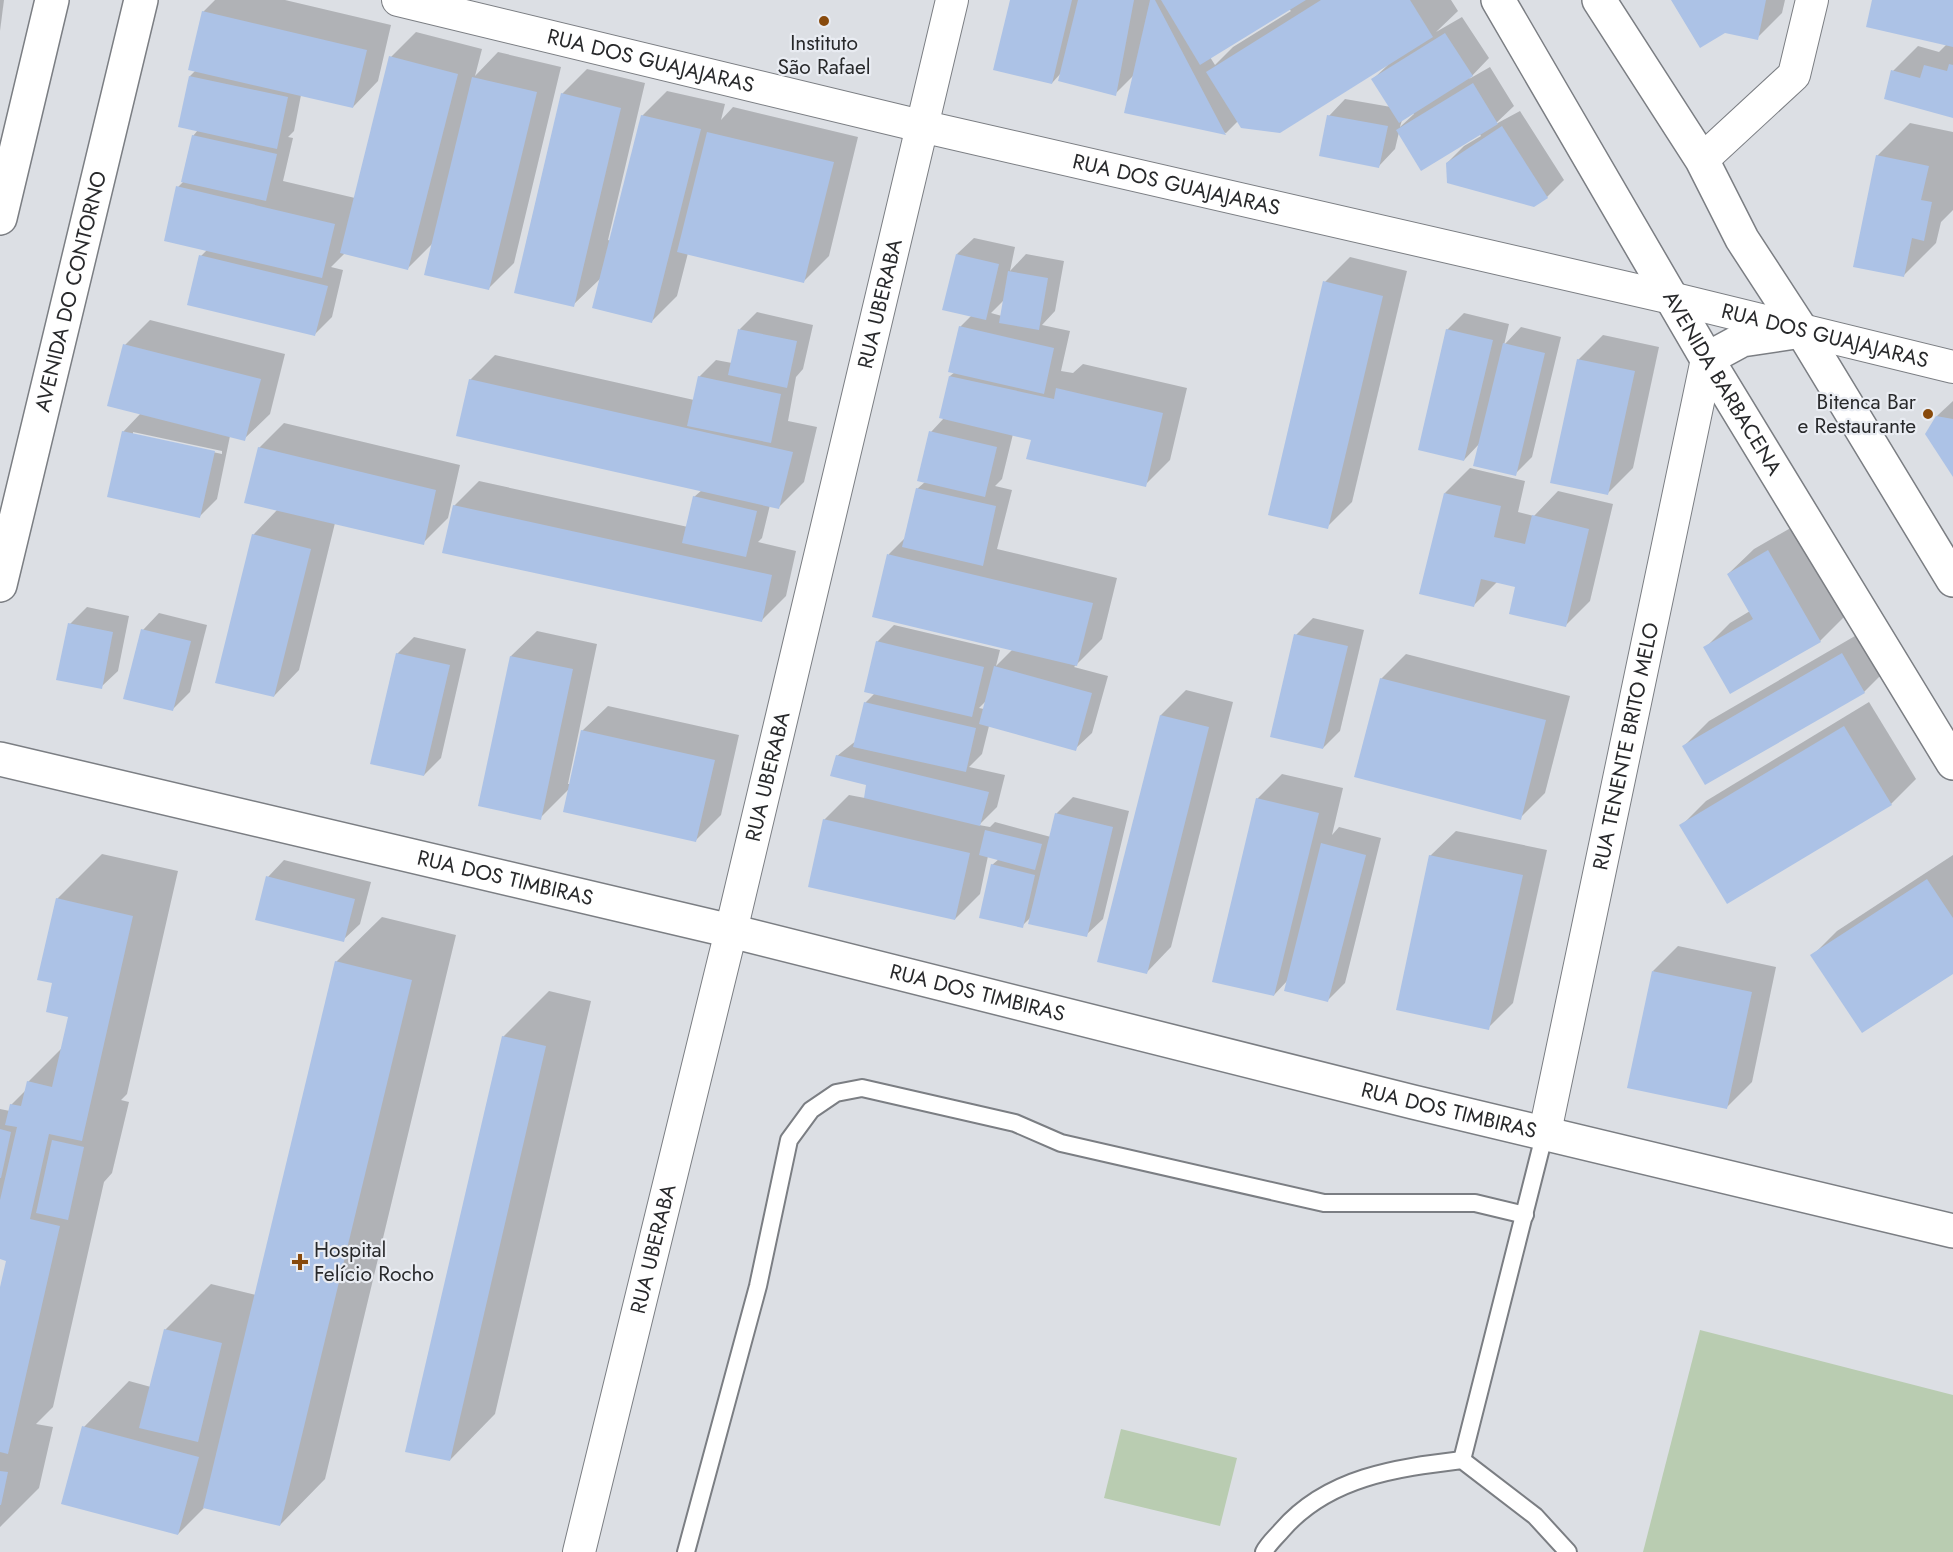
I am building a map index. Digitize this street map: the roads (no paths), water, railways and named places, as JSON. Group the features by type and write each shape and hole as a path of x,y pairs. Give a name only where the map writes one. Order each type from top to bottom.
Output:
{"main road":[{"path":"0,218 52,0"},
{"name":"AVENIDA DO CONTORNO","path":"0,585 141,0"},
{"name":"AVENIDA BARBACENA","path":"1497,0 1707,359 1953,763"},
{"path":"1599,0 1702,160 1742,239 1802,331 1953,580"},
{"path":"1707,359 1742,340 1802,331"},
{"name":"RUA DOS TIMBIRAS","path":"0,759 731,931 1953,1231"}],"street":[{"name":"RUA DOS GUAJAJARAS","path":"398,0 921,126 1671,298 1953,367"},
{"name":"RUA UBERABA","path":"579,1552 731,931 952,0"},
{"path":"1702,160 1794,75 1812,0"},
{"name":"RUA TENENTE BRITO MELO","path":"1545,1132 1707,359"}],"lane":[{"path":"686,1552 758,1286 789,1140 810,1110 836,1094 862,1088 1015,1123 1061,1143 1324,1203 1475,1203 1525,1215"},
{"path":"1462,1460 1545,1132"},
{"path":"1264,1552 1295,1515 1321,1496 1346,1484 1392,1469 1462,1460 1535,1516 1568,1552"}],"place":[{"name":"Instituto São Rafael","path":"824,21"},
{"name":"Bitenca Bar e Restaurante","path":"1928,414"},
{"name":"Hospital Felício Rocho","path":"300,1262"}]}
